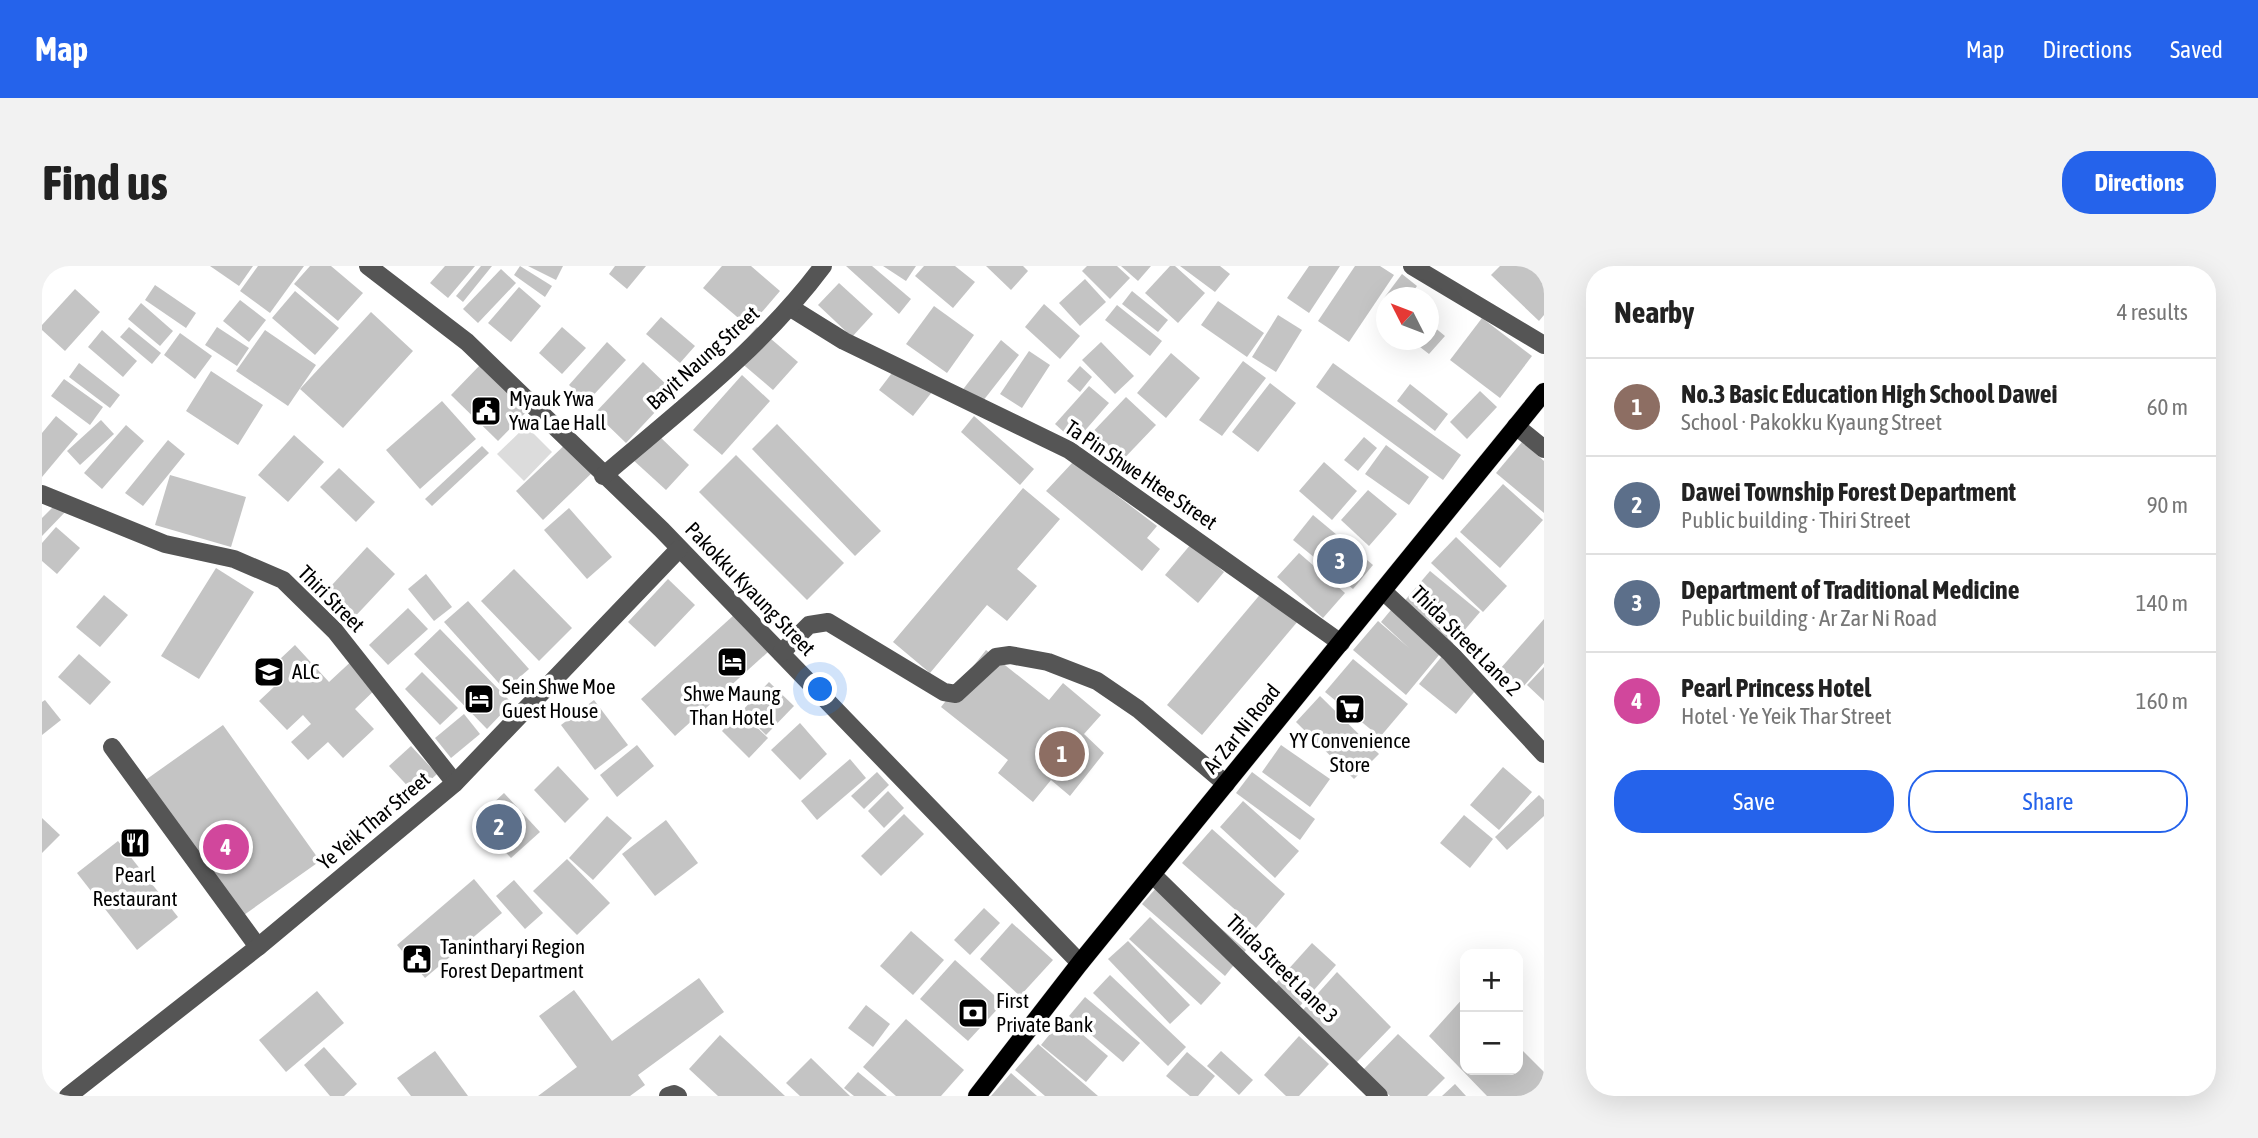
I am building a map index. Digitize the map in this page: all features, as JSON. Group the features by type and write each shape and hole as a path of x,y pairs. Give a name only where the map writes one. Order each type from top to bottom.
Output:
{"main road":[{"name":"Ar Zar Ni Road","path":"977,1096 1080,963 1544,392"}],"street":[{"name":"Pakokku Kyaung Street","path":"368,266 467,342 679,549 1080,963"},
{"name":"Bayit Naung Street","path":"603,475 686,405 792,308 823,266"},
{"path":"1412,266 1544,345"},
{"name":"Ta Pin Shwe Htee Street","path":"792,308 855,347 1069,450 1341,643"},
{"path":"1516,426 1544,449"},
{"name":"Thiri Street","path":"42,494 164,544 234,559 283,580 335,631 455,783"},
{"name":"Ye Yeik Thar Street","path":"68,1096 258,947 455,783 679,549"},
{"name":"Thida Street Lane 2","path":"1383,591 1451,654 1544,754"},
{"path":"781,653 809,625 828,622 944,692 956,694 996,657 1010,654 1048,662 1108,688 1139,709 1226,784"},
{"path":"112,747 258,947"},
{"name":"Thida Street Lane 3","path":"1153,875 1379,1096"},
{"path":"668,1096 678,1096"}],"shaded area":[{"path":"526,426 552,452 524,481 497,454"}],"building":[{"path":"210,266 253,266 239,286"},
{"path":"258,266 304,266 270,313 240,291"},
{"path":"310,266 331,266 363,293 338,321 294,284"},
{"path":"445,266 475,266 448,298 430,283"},
{"path":"481,266 492,266 463,302 456,296"},
{"path":"520,266 552,286 545,297 514,275"},
{"path":"528,266 563,266 556,280"},
{"path":"615,266 646,266 627,289 609,274"},
{"path":"722,266 751,266 780,291 749,327 703,288"},
{"path":"846,266 872,266 911,299 899,314"},
{"path":"883,266 916,266 906,281"},
{"path":"924,266 955,266 975,282 953,308 915,276"},
{"path":"986,266 1023,266 1028,271 1011,290"},
{"path":"1087,266 1117,266 1130,278 1110,299 1082,271"},
{"path":"1121,266 1151,266 1138,281"},
{"path":"1170,266 1175,266 1205,293 1178,323 1145,293"},
{"path":"1180,266 1220,266 1230,274 1215,292"},
{"path":"1309,266 1340,266 1309,313 1287,298"},
{"path":"1355,266 1380,266 1394,275 1386,287 1376,287 1376,302 1349,342 1318,321"},
{"path":"1500,266 1544,266 1544,315 1539,321 1491,275"},
{"path":"501,269 516,283 478,323 463,309"},
{"path":"1402,274 1417,286 1416,287 1392,287"},
{"path":"1085,279 1106,302 1080,326 1059,303"},
{"path":"839,283 873,314 852,337 818,305"},
{"path":"155,285 196,313 186,328 145,300"},
{"path":"519,287 541,306 511,342 488,323"},
{"path":"75,289 100,312 65,351 42,330 42,325"},
{"path":"295,291 339,328 315,355 272,318"},
{"path":"1132,291 1168,320 1158,332 1122,304"},
{"path":"240,300 266,320 249,342 223,321"},
{"path":"1218,301 1264,333 1247,357 1201,325"},
{"path":"141,303 173,331 160,346 128,319"},
{"path":"1044,304 1080,336 1060,359 1025,327"},
{"path":"1117,305 1162,341 1150,356 1105,320"},
{"path":"934,306 974,335 947,373 906,344"},
{"path":"371,312 413,351 343,428 300,389"},
{"path":"1278,315 1302,330 1276,372 1252,357"},
{"path":"661,317 695,346 680,363 646,334"},
{"path":"1482,318 1532,356 1500,398 1450,360"},
{"path":"129,327 161,353 152,364 120,337"},
{"path":"217,327 249,348 237,366 205,345"},
{"path":"562,327 586,348 562,374 539,353"},
{"path":"757,327 798,362 773,390 732,355"},
{"path":"102,330 137,361 123,377 88,347"},
{"path":"265,330 316,365 288,406 236,371"},
{"path":"1439,331 1445,336 1439,343"},
{"path":"180,333 212,356 195,379 164,355"},
{"path":"1001,340 1019,355 979,406 961,392"},
{"path":"607,342 626,360 587,402 569,385"},
{"path":"1101,342 1134,376 1115,394 1082,360"},
{"path":"1029,351 1050,365 1022,408 1000,394"},
{"path":"1171,353 1200,378 1166,418 1137,393"},
{"path":"1243,361 1266,378 1222,436 1199,420"},
{"path":"483,362 531,407 498,441 451,395"},
{"path":"643,362 674,392 626,443 595,413"},
{"path":"79,363 120,395 110,408 69,377"},
{"path":"1333,363 1461,455 1443,480 1316,387"},
{"path":"898,365 932,392 913,416 879,390"},
{"path":"1080,366 1092,377 1080,392 1067,381"},
{"path":"211,371 263,405 238,445 186,411"},
{"path":"742,375 770,401 722,455 693,430"},
{"path":"64,379 103,407 90,425 51,396"},
{"path":"1270,383 1296,403 1258,452 1232,432"},
{"path":"1410,384 1448,414 1435,431 1397,401"},
{"path":"1089,386 1109,403 1075,442 1055,424"},
{"path":"1480,391 1497,407 1467,439 1450,422"},
{"path":"1126,397 1156,425 1114,469 1084,441"},
{"path":"442,401 476,439 420,489 386,450"},
{"path":"56,416 78,434 42,477 42,433"},
{"path":"974,416 1034,469 1020,485 961,432"},
{"path":"101,420 114,434 80,465 67,451"},
{"path":"777,424 881,531 855,556 752,449"},
{"path":"126,425 144,441 102,489 84,473"},
{"path":"656,433 689,465 666,490 632,459"},
{"path":"294,435 324,462 288,502 258,475"},
{"path":"1364,437 1377,448 1358,471 1344,460"},
{"path":"168,440 185,454 143,506 125,493"},
{"path":"570,440 597,468 543,520 516,491"},
{"path":"1522,442 1544,461 1544,513 1496,473"},
{"path":"1386,445 1429,477 1409,505 1365,474"},
{"path":"482,446 489,453 432,506 425,499"},
{"path":"736,455 844,563 807,600 699,492"},
{"path":"1073,462 1157,526 1147,538 1160,549 1142,571 1046,491"},
{"path":"1324,462 1357,491 1332,520 1299,491"},
{"path":"339,468 375,502 356,522 320,487"},
{"path":"170,475 246,497 231,547 155,525"},
{"path":"1503,484 1543,520 1500,568 1460,532"},
{"path":"1023,488 1060,519 1017,569 1037,586 1007,621 987,605 930,673 893,642"},
{"path":"1368,490 1397,514 1369,546 1341,520"},
{"path":"60,500 69,508 42,536 42,518"},
{"path":"569,508 612,557 587,579 544,530"},
{"path":"1313,515 1373,565 1353,589 1293,540"},
{"path":"56,527 80,548 57,574 42,561 42,543"},
{"path":"1456,537 1507,586 1483,612 1431,563"},
{"path":"1191,544 1224,572 1198,603 1165,575"},
{"path":"367,547 395,574 348,624 320,598"},
{"path":"1299,553 1345,593 1323,618 1277,577"},
{"path":"216,568 254,592 199,679 161,656"},
{"path":"514,569 572,628 539,661 481,601"},
{"path":"1430,571 1480,612 1451,646 1401,605"},
{"path":"426,574 452,607 434,621 408,589"},
{"path":"668,579 695,605 655,647 628,622"},
{"path":"1263,591 1298,621 1202,735 1167,705"},
{"path":"104,595 128,615 100,647 76,627"},
{"path":"468,601 529,669 505,690 444,622"},
{"path":"1395,605 1444,649 1406,695 1353,650 1378,621 1409,648 1381,622"},
{"path":"408,608 428,629 388,665 369,645"},
{"path":"734,615 768,652 675,736 641,699"},
{"path":"1544,619 1544,663 1522,688 1500,669"},
{"path":"440,629 512,703 487,729 414,654"},
{"path":"295,645 329,682 357,656 382,683 355,709 374,729 343,758 328,742 308,760 291,742 311,724 303,715 287,730 259,701 275,686 264,674"},
{"path":"986,650 1049,700 1063,683 1101,715 1084,734 1104,753 1070,796 1051,780 1033,802 998,773 1008,760 941,707"},
{"path":"79,654 111,682 90,705 58,677"},
{"path":"1443,655 1480,685 1456,714 1419,684"},
{"path":"1353,659 1408,704 1380,737 1325,692"},
{"path":"1544,667 1544,701 1527,685"},
{"path":"422,672 458,708 440,725 405,689"},
{"path":"769,682 794,706 766,735 742,711"},
{"path":"1320,696 1379,754 1354,779 1296,722"},
{"path":"45,700 61,720 42,735 42,702"},
{"path":"594,700 628,745 595,770 561,725"},
{"path":"740,711 768,738 749,758 722,731"},
{"path":"464,714 480,734 451,758 435,738"},
{"path":"800,723 827,754 800,780 771,750"},
{"path":"223,725 320,861 234,922 137,786"},
{"path":"637,745 654,766 617,797 600,775"},
{"path":"1281,745 1330,779 1310,807 1262,772"},
{"path":"411,746 437,774 415,794 389,766"},
{"path":"850,759 866,778 817,820 801,801"},
{"path":"558,766 589,799 565,823 534,790"},
{"path":"1503,767 1532,792 1499,830 1470,805"},
{"path":"877,772 889,785 864,809 851,796"},
{"path":"1252,772 1315,819 1300,840 1236,793"},
{"path":"888,791 904,808 884,828 868,811"},
{"path":"504,793 540,832 511,858 476,819"},
{"path":"1539,795 1544,800 1544,816 1507,850 1495,837"},
{"path":"1243,801 1299,851 1275,878 1220,827"},
{"path":"904,814 924,834 881,876 861,856"},
{"path":"1464,815 1493,839 1470,868 1440,843"},
{"path":"607,816 632,838 593,880 569,858"},
{"path":"42,818 60,835 42,853"},
{"path":"666,820 698,863 655,896 622,854"},
{"path":"1212,829 1285,894 1256,928 1182,863"},
{"path":"118,841 178,917 137,950 77,873"},
{"path":"567,859 610,903 577,935 533,891"},
{"path":"474,879 502,913 425,978 397,945"},
{"path":"1164,879 1246,950 1225,976 1142,904"},
{"path":"514,880 543,913 525,929 496,896"},
{"path":"984,908 1000,923 970,955 954,940"},
{"path":"1150,917 1221,983 1201,1005 1129,939"},
{"path":"1012,923 1053,960 1020,996 980,959"},
{"path":"911,931 944,960 913,995 880,966"},
{"path":"1128,941 1190,1005 1170,1024 1108,959"},
{"path":"1312,943 1336,965 1300,1006 1276,983"},
{"path":"955,960 1003,1003 968,1041 920,999"},
{"path":"1337,972 1391,1027 1356,1063 1302,1011"},
{"path":"1110,975 1186,1047 1168,1066 1093,993"},
{"path":"699,978 724,1012 638,1075 645,1085 630,1096 538,1096 577,1067 539,1016 574,990 612,1041"},
{"path":"317,991 344,1023 286,1072 259,1040"},
{"path":"1085,997 1140,1043 1123,1062 1069,1016"},
{"path":"1460,1002 1460,1068 1429,1036"},
{"path":"866,1005 890,1024 873,1047 848,1028"},
{"path":"1063,1018 1108,1056 1086,1082 1041,1045"},
{"path":"906,1019 964,1070 941,1096 896,1096 863,1067"},
{"path":"1398,1034 1445,1078 1427,1096 1390,1096 1363,1070"},
{"path":"720,1035 785,1096 718,1096 689,1069"},
{"path":"1299,1036 1329,1064 1299,1096 1286,1096 1264,1075"},
{"path":"1038,1044 1098,1096 1045,1096 1015,1070"},
{"path":"324,1047 357,1084 344,1096 330,1096 304,1065"},
{"path":"435,1051 468,1096 411,1096 397,1078"},
{"path":"1221,1051 1253,1080 1239,1095 1207,1066"},
{"path":"1523,1051 1544,1072 1544,1092 1540,1096 1487,1096 1467,1075 1523,1075"},
{"path":"1187,1052 1215,1076 1198,1096 1190,1096 1166,1076"},
{"path":"811,1058 850,1096 800,1096 786,1083"},
{"path":"858,1072 887,1096 854,1096 844,1088"},
{"path":"1011,1073 1037,1096 991,1096"},
{"path":"1455,1084 1466,1096 1442,1096"}],"place":[{"name":"Myauk Ywa Ywa Lae Hall","path":"486,411"},
{"name":"Department of Traditional Medicine","path":"1340,561"},
{"name":"Shwe Maung Than Hotel","path":"732,662"},
{"name":"ALC","path":"269,672"},
{"name":"Sein Shwe Moe Guest House","path":"479,699"},
{"name":"YY Convenience Store","path":"1350,709"},
{"name":"No.3 Basic Education High School Dawei","path":"1062,754"},
{"name":"Dawei Township Forest Department","path":"499,827"},
{"name":"Pearl Restaurant","path":"135,843"},
{"name":"Pearl Princess Hotel","path":"226,847"},
{"name":"Tanintharyi Region Forest Department","path":"417,959"},
{"name":"First Private Bank","path":"973,1013"}]}
